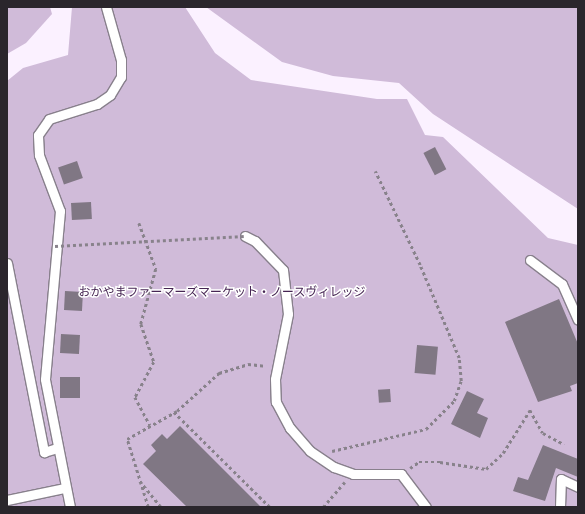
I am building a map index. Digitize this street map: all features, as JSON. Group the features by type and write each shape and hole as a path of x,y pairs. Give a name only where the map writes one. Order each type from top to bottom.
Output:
{"lane":[{"path":"70,507 64,488 44,379 55,246 60,212 39,155 38,135 50,119 97,104 110,95 121,77 121,60 106,7"},
{"path":"244,236 255,241 283,270 288,314 276,367 276,402 290,428 315,454 349,472 401,474 426,507"},
{"path":"530,260 562,284 578,320"},
{"path":"7,263 44,452 57,448"},
{"path":"560,507 561,479 578,487"},
{"path":"7,500 64,488"}],"path":[{"path":"315,454 426,429 454,401 461,382 459,358 420,265 375,171"},
{"path":"139,223 156,269 141,324 154,362 135,397 150,425"},
{"path":"55,246 244,236"},
{"path":"148,507 127,439 174,412 219,372 248,364 276,367"},
{"path":"401,474 419,462 486,469 503,453 530,410 544,433 564,444"},
{"path":"174,412 270,507"},
{"path":"323,507 349,472"},
{"path":"138,478 161,507"}],"green space":[{"path":"7,7 50,7 52,14 26,43 7,54"},
{"name":"おかやまファーマーズマーケット・ノースヴィレッジ","path":"72,7 185,7 215,53 251,80 377,99 407,99 425,135 443,137 548,238 578,245 578,507 7,507 7,81 23,68 68,55"},
{"path":"206,7 578,7 578,209 433,114 399,83 333,76 282,62"}],"building":[{"path":"435,147 446,169 435,175 423,153"},
{"path":"77,161 83,178 64,185 58,168"},
{"path":"91,202 92,219 72,220 71,203"},
{"path":"65,291 83,292 82,311 64,310"},
{"path":"559,299 578,344 578,383 570,386 572,391 538,402 505,322"},
{"path":"61,334 80,335 79,354 60,353"},
{"path":"417,345 438,347 435,375 415,373"},
{"path":"60,377 80,377 80,398 60,398"},
{"path":"390,389 391,402 379,403 378,390"},
{"path":"467,391 484,399 477,413 488,418 480,438 451,424"},
{"path":"180,426 261,507 187,507 143,464 156,451 151,445 162,434 167,439"},
{"path":"543,445 578,459 578,477 556,468 545,501 513,491 518,477 528,480"}]}
